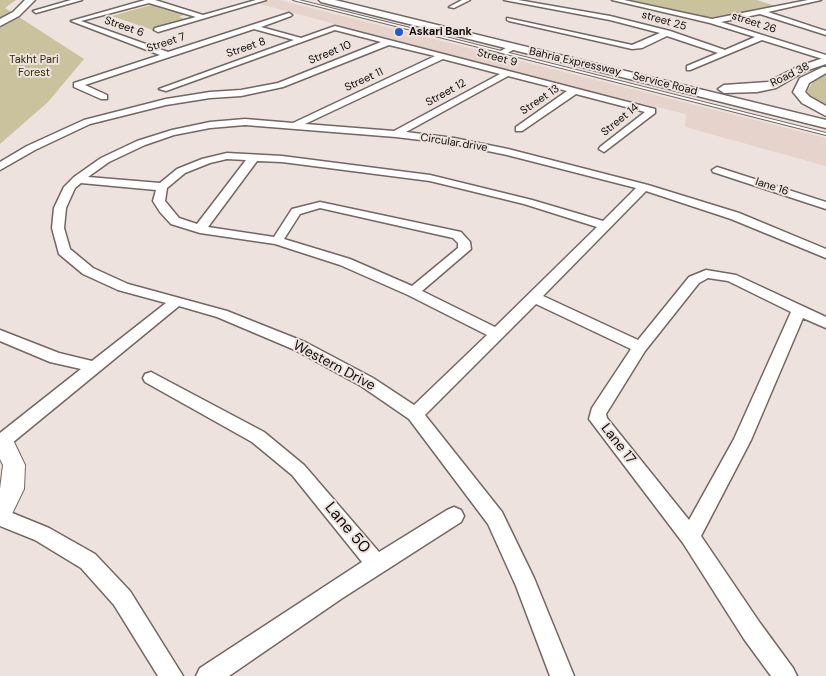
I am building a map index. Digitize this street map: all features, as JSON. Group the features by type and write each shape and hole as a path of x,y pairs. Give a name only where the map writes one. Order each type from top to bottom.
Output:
{"main road":[{"path":"0,18 23,0"},
{"path":"0,23 16,14 30,0"},
{"name":"Bahria Expressway","path":"324,0 420,24 508,49 826,124"},
{"name":"Bahria Expressway","path":"353,0 826,112"},
{"path":"420,24 434,19"},
{"name":"Road 38","path":"724,88 757,88 772,85 801,69 826,59"},
{"name":"Road 38","path":"826,69 804,81 799,92 806,100 826,112"}],"street":[{"path":"36,11 78,0"},
{"path":"150,0 203,17"},
{"name":"Street 6","path":"150,0 74,21 168,55"},
{"path":"158,30 263,0"},
{"path":"452,7 467,0"},
{"name":"street 25","path":"507,0 534,6 592,14 667,33 725,53"},
{"path":"712,22 804,1 818,0"},
{"name":"street 26","path":"613,2 674,12 712,22 826,59"},
{"path":"248,4 265,9"},
{"path":"526,10 534,6"},
{"path":"592,14 600,10"},
{"name":"Street 7","path":"104,97 77,85 289,15 273,11"},
{"path":"760,12 826,33"},
{"path":"518,14 509,19 629,46 638,46 667,33"},
{"path":"256,27 302,40"},
{"path":"816,30 826,27"},
{"name":"Street 8","path":"164,89 335,28"},
{"name":"Street 9","path":"335,28 652,111"},
{"path":"690,68 762,37"},
{"name":"Street 10","path":"0,167 40,143 95,120 166,102 210,95 241,93 280,85 389,42"},
{"name":"Street 11","path":"295,124 442,56"},
{"name":"Street 12","path":"396,134 507,73"},
{"name":"Street 13","path":"519,129 574,90"},
{"name":"Street 14","path":"604,149 652,111"},
{"name":"Circular drive","path":"78,179 105,160 141,143 172,133 210,125 245,122 295,124 396,134 454,141 508,152 644,186 735,216 826,254"},
{"path":"497,334 413,292 345,262 276,241 200,228 175,221 164,210 159,201 162,187 181,171 206,161 226,156 254,157 332,164 430,178 528,202 605,226"},
{"path":"200,228 254,157"},
{"name":"lane 16","path":"717,170 826,206"},
{"path":"78,179 162,187"},
{"name":"Western Drive","path":"78,179 70,187 60,208 58,228 64,251 88,271 123,287 222,314 300,346 367,382 415,414 495,518 526,585 562,676"},
{"path":"415,414 644,186"},
{"path":"276,241 296,212 320,205 457,235 464,242 466,249 413,292"},
{"name":"Lane 17","path":"785,676 752,631 690,537 598,420 598,413 640,347 694,280 706,274 731,278 826,322"},
{"path":"533,297 640,347"},
{"path":"0,513 12,489 14,465 6,448 0,443 177,301"},
{"path":"690,537 742,440 800,309"},
{"path":"0,335 54,358 94,367"},
{"name":"Lane 50","path":"151,378 258,437 298,470 377,564 208,676"},
{"path":"377,564 454,516"},
{"path":"0,518 42,534 88,561 122,598 171,676"}],"lane":[{"name":"Service Road","path":"295,0 508,49 826,134"}],"shaded area":[{"path":"270,0 279,0 826,138 826,166 685,127 686,114 541,79 260,4"}],"green space":[{"name":"Takht Pari Forest","path":"0,0 16,0 5,8 84,59 48,102 0,144"},
{"path":"630,0 757,0 775,6 712,18"},
{"path":"155,4 186,14 179,17 189,20 155,31 112,16"},
{"path":"826,73 826,106 814,100 807,91 813,82"}],"place":[{"name":"Askari Bank","path":"399,32"}]}
